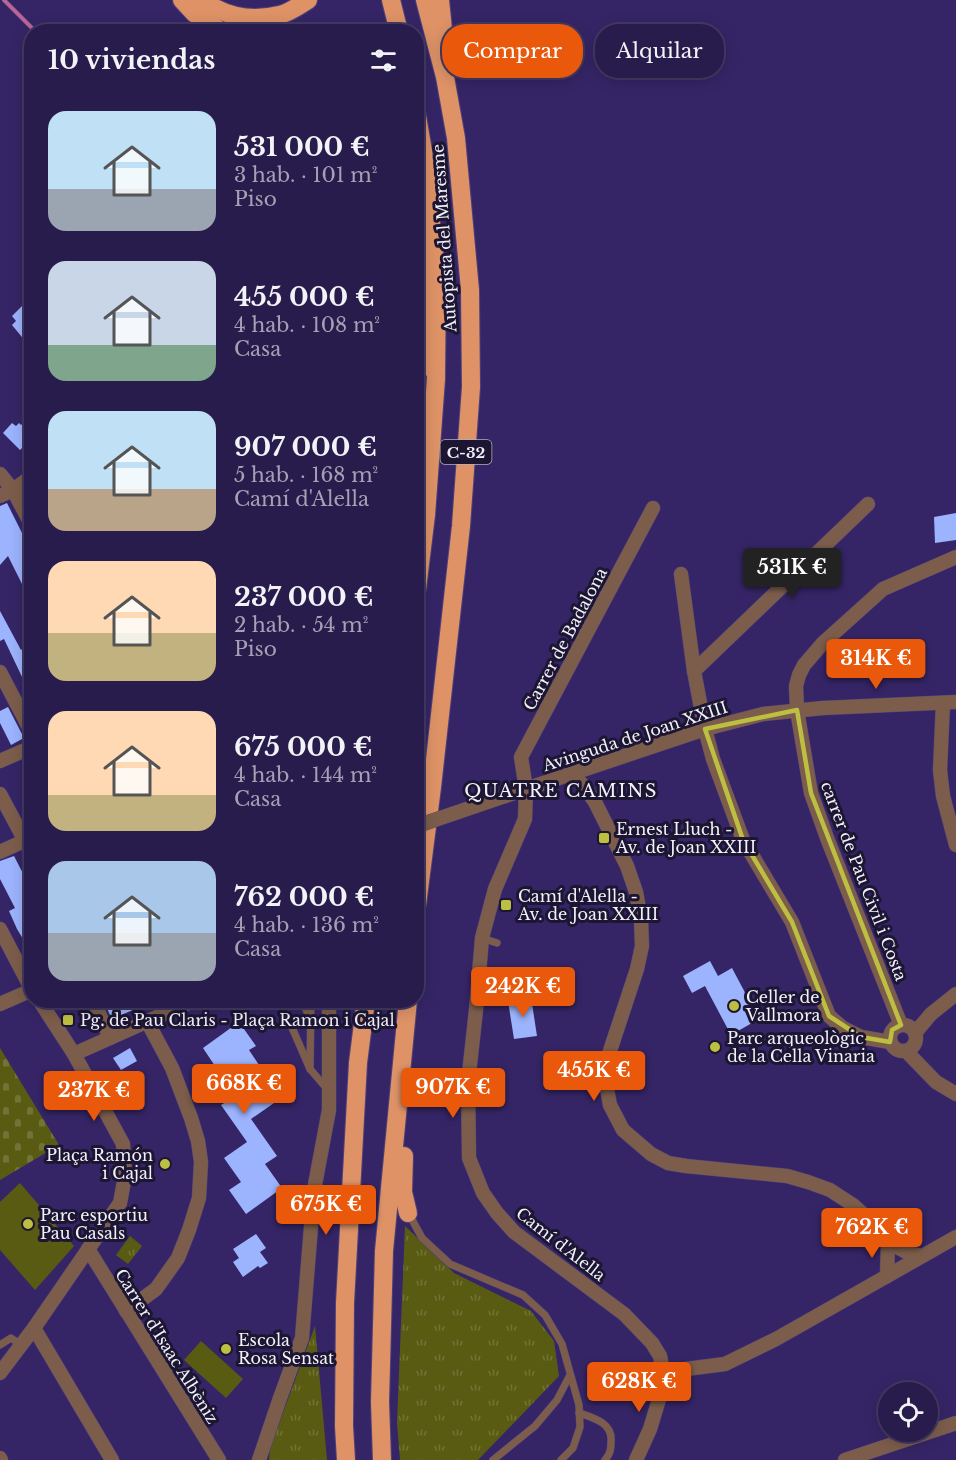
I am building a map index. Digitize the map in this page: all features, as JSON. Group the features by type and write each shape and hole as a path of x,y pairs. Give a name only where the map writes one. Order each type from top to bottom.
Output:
{"highway":[{"path":"182,0 194,13 210,24"},
{"path":"202,0 222,12 235,16 263,17 279,15 308,0"},
{"path":"391,0 397,24"},
{"name":"Autopista del Maresme","path":"425,0 442,65"},
{"path":"440,0 443,24"},
{"name":"Autopista del Maresme","path":"424,850 460,538 471,387 470,290 465,218 456,138 445,78"},
{"name":"Autopista del Maresme","path":"424,160 437,277 436,379 424,531"},
{"path":"424,355 436,379"},
{"path":"345,1460 345,1303 358,1063 365,1008"},
{"path":"382,1460 380,1402 384,1251 409,1008"},
{"path":"408,1213 404,1192 410,1008"}],"street":[{"path":"0,474 6,493 24,516"},
{"path":"6,493 24,481"},
{"path":"694,671 868,504"},
{"name":"Carrer de Badalona","path":"525,789 520,758 653,508"},
{"name":"carrer de Pau Civil i Costa","path":"902,1025 811,793 797,710 796,686 804,665 823,643 883,589 956,557"},
{"path":"681,574 694,671 713,759 743,840 792,922 829,1017 843,1028 861,1036 890,1042 898,1050 906,1051 936,1082 956,1094"},
{"path":"0,672 24,718"},
{"path":"950,702 940,770 943,796 956,845"},
{"name":"Avinguda de Joan XXIII","path":"424,824 705,729 763,714 823,708 950,702"},
{"path":"0,761 24,750"},
{"path":"570,774 584,786 595,801 627,866 642,919 642,946 637,969 608,1057 606,1078 610,1105 623,1130 651,1154 668,1163 787,1176 830,1190 854,1205 888,1242 908,1253 922,1256"},
{"name":"Camí d'Alella","path":"525,789 525,819 495,889 482,938 468,1083 469,1158 483,1192 514,1232 624,1314 652,1343 660,1356 663,1372 660,1396 650,1429 636,1460"},
{"path":"0,794 24,834"},
{"path":"0,852 24,838"},
{"path":"0,929 24,975"},
{"path":"0,1004 24,994"},
{"path":"915,1033 931,1014 956,994"},
{"path":"0,1373 120,1203 125,1176 123,1144 74,1054 44,1008"},
{"path":"97,1008 110,1038"},
{"path":"74,1054 177,1008"},
{"path":"259,1460 302,1338 314,1190 329,1110 329,1008"},
{"path":"126,1311 156,1289 178,1258 199,1198 201,1162 198,1141 172,1068 147,1021"},
{"path":"890,1042 892,1030 902,1025 911,1027 916,1041 906,1051"},
{"path":"663,1372 725,1364 776,1339 956,1237"},
{"path":"887,1276 888,1242"},
{"name":"Carrer d'Isaac Albèniz","path":"88,1249 219,1460"},
{"path":"33,1328 112,1460"},
{"path":"845,1460 956,1423"}],"lane":[{"path":"482,938 497,943"},
{"path":"283,1008 310,1069 329,1093"},
{"path":"305,1008 311,1022"},
{"path":"310,1069 311,1008"},
{"path":"408,1213 422,1238 450,1264 523,1295 545,1315 562,1344 579,1405 580,1427 573,1448 561,1460"},
{"path":"0,1346 11,1338 21,1345"},
{"path":"494,1460 535,1425 556,1400 570,1375"},
{"path":"579,1413 606,1424 612,1436 610,1454 605,1460"}],"highlighted area":[{"path":"797,710 811,793 901,1025 892,1030 890,1042 861,1037 829,1016 792,922 743,840 705,729"}],"green space":[{"path":"0,1048 59,1145 0,1180"},
{"name":"Parc esportiu Pau Casals","path":"20,1183 74,1246 35,1290 0,1250 0,1202"},
{"path":"405,1226 454,1273 531,1311 554,1341 559,1376 478,1460 400,1460 397,1423"},
{"path":"130,1236 142,1246 128,1264 116,1255"},
{"path":"315,1326 327,1460 269,1460 270,1448"},
{"path":"201,1341 243,1379 226,1398 184,1360"}],"building":[{"path":"22,306 24,308 24,340 12,325 16,321 12,316"},
{"path":"24,422 24,446 20,450 3,433 12,423 16,426 19,423 21,425"},
{"path":"7,503 24,537 24,588 8,556 0,565 0,506"},
{"path":"956,513 956,540 935,543 934,517"},
{"path":"0,611 21,650 24,648 24,681 4,639 0,641"},
{"path":"8,707 24,738 11,745 0,723 0,711"},
{"path":"14,856 24,875 24,941 9,911 15,908 0,879 0,861"},
{"name":"Celler de Vallmora","path":"710,961 718,976 732,968 759,1019 731,1035 705,986 692,993 683,976"},
{"path":"531,997 537,1036 514,1039 508,1001"},
{"path":"107,1008 137,1008 112,1019"},
{"path":"239,1022 256,1046 249,1050 265,1074 257,1080 274,1103 251,1119 277,1156 265,1164 282,1188 246,1214 229,1190 241,1182 224,1158 247,1142 221,1105 229,1100 212,1076 219,1072 203,1048"},
{"path":"130,1048 137,1061 121,1070 113,1058"},
{"path":"256,1234 266,1248 260,1252 268,1263 260,1268 258,1266 243,1277 233,1262 239,1258 233,1249"}],"waterway":[{"path":"4,0 28,24"}],"place":[{"name":"Ernest Lluch - Av. de Joan XXIII","path":"604,838"},
{"name":"Camí d'Alella - Av. de Joan XXIII","path":"506,905"},
{"name":"Celler de Vallmora","path":"734,1006"},
{"name":"Pg. de Pau Claris - Plaça Ramon i Cajal","path":"68,1020"},
{"name":"Parc arqueològic de la Cella Vinaria","path":"715,1047"},
{"name":"Plaça Ramón i Cajal","path":"165,1164"},
{"name":"Parc esportiu Pau Casals","path":"28,1224"},
{"name":"Escola Rosa Sensat","path":"226,1349"}],"district":[{"name":"QUATRE CAMINS","path":"561,791"}]}
